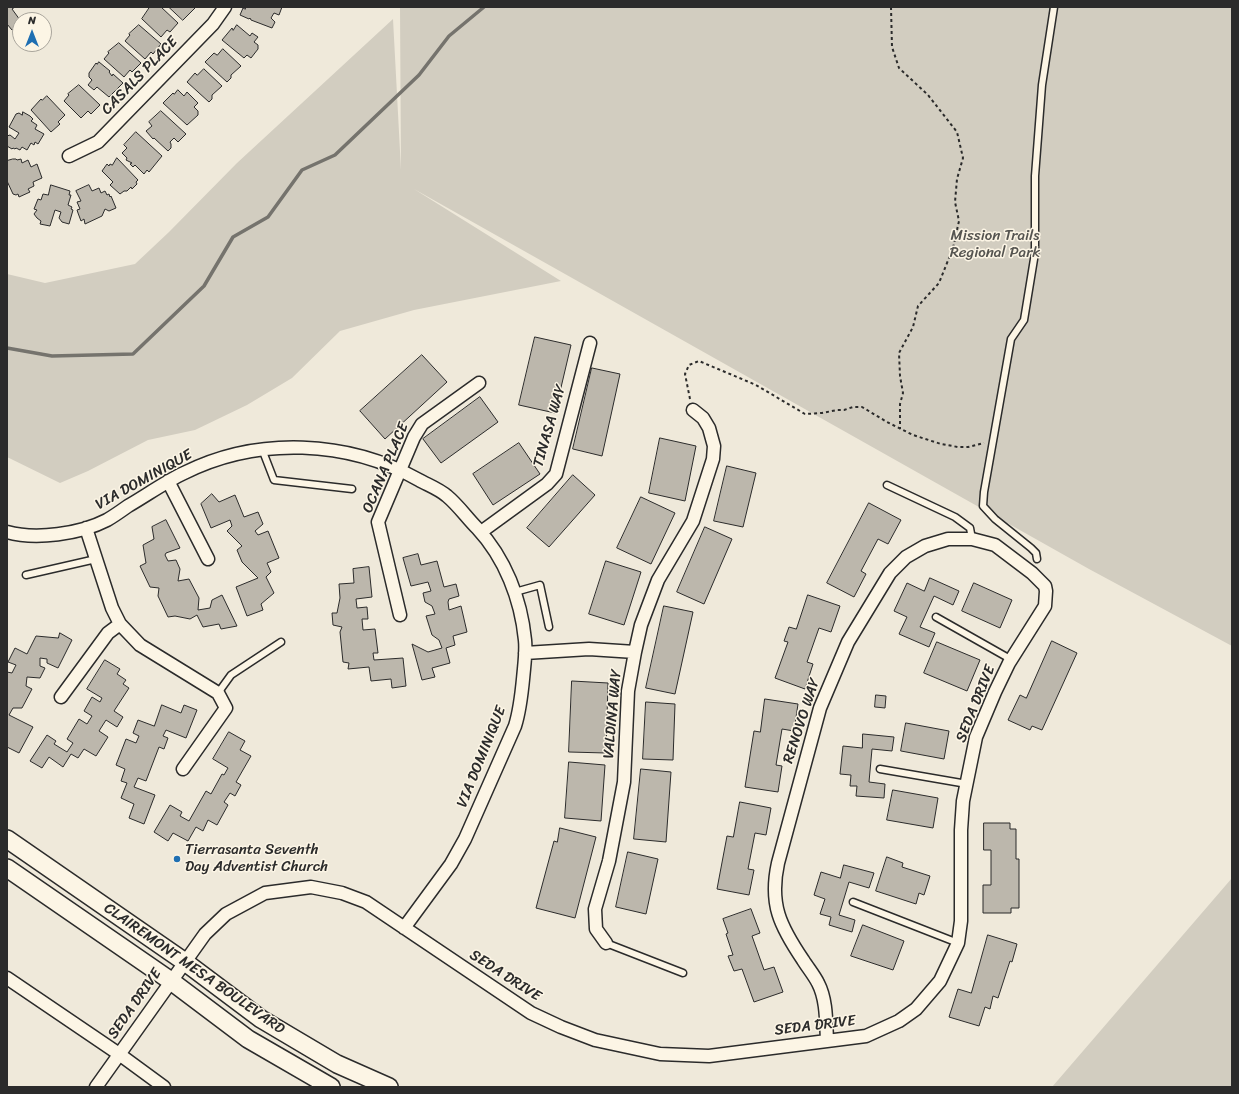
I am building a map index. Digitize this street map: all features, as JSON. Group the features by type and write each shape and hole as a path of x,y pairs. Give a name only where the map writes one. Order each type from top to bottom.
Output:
{"street":[{"name":"CASALS PLACE","path":"69,156 98,142 213,24 225,7"},
{"name":"TINASA WAY","path":"481,532 547,484 556,474 590,343"},
{"name":"OCANA PLACE","path":"400,615 378,522 414,437 422,424 479,383"},
{"name":"VALDINA WAY","path":"606,943 596,930 595,909 609,862 624,782 628,691 635,652 641,625 658,580 693,521 713,459 714,446 709,428 703,418 693,410"},
{"name":"VIA DOMINIQUE","path":"7,532 35,535 63,533 86,528 107,520 168,481 204,464 236,454 262,450 303,447 362,456 400,469 447,495 481,532 500,558 515,592 525,640 520,709 515,726 465,839 451,864 404,928"},
{"path":"168,481 208,559"},
{"path":"86,528 112,608 120,624 140,645 218,693 226,708 183,769"},
{"name":"RENOVO WAY","path":"827,1041 825,1006 819,984 784,932 777,912 774,887 778,863 820,708 848,642 884,582 898,565 915,551 937,542 948,539 972,539 995,545 1032,573"},
{"name":"SEDA DRIVE","path":"96,1087 205,934 226,914 265,893 311,887 342,893 366,902 531,1013 561,1027 595,1040 660,1054 708,1056 866,1036 900,1021 916,1009 940,982 958,943 960,920 960,830 963,801 976,737 995,692 1012,660 1045,606 1045,586 1032,573"},
{"path":"61,697 108,633 120,624"},
{"path":"525,653 589,649 635,652"},
{"name":"CLAIREMONT MESA BOULEVARD","path":"7,839 185,962 261,1018 337,1064 389,1087"},
{"name":"CLAIREMONT MESA BOULEVARD","path":"7,868 171,981 248,1039 330,1087"},
{"path":"7,978 119,1054 164,1087"}],"lane":[{"path":"1037,559 1036,553 1031,548 995,519 984,506 984,492 1011,339 1024,320 1035,253 1035,176 1042,85 1054,7"},
{"path":"262,450 274,480 352,489"},
{"path":"887,485 955,517 970,528 972,539"},
{"path":"26,575 96,559"},
{"path":"515,592 540,585 549,627"},
{"name":"SEDA DRIVE","path":"936,617 1012,660"},
{"path":"218,693 231,675 282,642"},
{"path":"880,769 967,784"},
{"path":"853,902 958,943"},
{"path":"606,943 683,973"}],"path":[{"path":"891,7 892,47 899,68 928,95 957,132 963,158 957,179 955,202 959,221 954,248 939,283 918,306 913,327 899,353 900,376 903,393 900,404 900,429"},
{"path":"693,410 685,374 689,365 699,361 756,386 805,414 862,407 900,429 928,440 958,447 968,447 993,440"}],"green space":[{"name":"Mission Trails Regional Park","path":"400,7 1232,7 1232,646 1089,569 414,189 561,281 414,310 340,331 292,378 247,405 195,430 148,440 88,471 60,483 7,457 7,274 45,283 135,264 237,163 393,19 401,170"},
{"path":"1232,878 1232,1087 1052,1087"}],"building":[{"path":"7,7 15,7 12,9 14,12 12,12 12,30 7,24"},
{"path":"150,7 161,7 178,23 170,32 167,30 161,37 142,19"},
{"path":"169,7 196,7 183,20"},
{"path":"246,7 282,7 279,15 274,13 271,18 275,22 272,28 240,15 243,8 245,9"},
{"path":"139,25 161,44 153,54 151,52 145,59 125,41 130,35 129,34"},
{"path":"237,25 250,36 252,33 258,37 254,42 258,45 258,49 251,58 247,55 244,58 222,40 232,28 233,30"},
{"path":"119,43 141,63 132,72 130,70 124,77 104,59 109,53 108,52"},
{"path":"223,49 241,66 231,75 231,78 227,82 205,62 214,53 217,55"},
{"path":"99,62 110,71 109,72 112,76 113,74 123,83 109,97 97,87 94,90 88,85 92,80 89,77 89,73 96,63 97,64"},
{"path":"204,69 222,86 212,95 212,99 209,102 187,82 195,73 197,75"},
{"path":"79,85 100,105 91,114 88,111 81,118 64,101 69,95 68,94"},
{"path":"178,90 184,96 187,92 198,103 194,107 198,111 198,115 187,125 163,103"},
{"path":"47,96 65,115 58,122 60,124 51,132 31,110 41,99 42,100"},
{"path":"161,111 186,134 178,142 174,138 170,142 171,148 168,151 154,138 153,139 146,131 152,126 149,122"},
{"path":"23,112 33,119 31,121 37,125 35,129 44,134 38,144 35,142 34,145 31,143 27,150 22,147 20,150 16,148 12,149 7,146 7,136 10,135 15,139 19,133 9,127 16,114 19,113 22,115"},
{"path":"136,132 162,156 149,172 147,170 144,174 135,165 133,167 130,164 132,163 126,160 127,158 122,153 127,148 124,145"},
{"path":"117,158 138,180 136,182 137,184 132,189 131,187 127,191 120,194 110,185 113,182 102,171 107,164 109,166 110,164 112,165"},
{"path":"21,159 22,163 28,160 31,167 37,164 42,178 33,182 34,186 28,189 30,192 19,197 18,194 13,194 7,181 7,161"},
{"path":"51,185 70,191 69,195 71,195 68,205 72,207 71,209 73,210 69,224 62,222 59,218 61,212 55,210 50,226 40,224 41,221 34,214 37,210 34,209 38,199 41,200 43,194 48,195"},
{"path":"89,185 92,191 99,188 101,193 105,191 107,195 109,194 116,208 109,211 105,209 102,216 85,224 84,219 81,221 77,210 80,209 77,202 81,201 76,191"},
{"path":"535,337 571,345 555,413 519,405"},
{"path":"422,355 447,382 385,439 360,411"},
{"path":"592,368 620,374 602,456 573,449"},
{"path":"480,397 498,422 441,463 423,439"},
{"path":"660,438 696,446 685,501 649,493"},
{"path":"519,443 540,474 493,505 473,474"},
{"path":"727,466 756,473 743,527 714,521"},
{"path":"573,475 595,495 549,547 527,528"},
{"path":"212,494 219,502 235,495 244,517 258,512 263,524 255,531 258,535 268,531 279,558 267,563 271,572 266,577 274,593 261,604 263,610 247,616 236,587 258,578 242,562 237,550 242,546 227,531 232,526 230,520 211,528 201,504"},
{"path":"641,497 675,513 651,564 617,548"},
{"path":"869,503 901,520 888,544 878,539 861,571 866,574 854,597 827,583"},
{"path":"166,520 180,548 166,553 165,555 168,561 176,560 180,569 178,581 189,579 199,598 198,610 210,608 212,600 222,595 237,626 221,629 219,624 203,627 197,615 190,619 175,616 168,617 158,596 159,588 150,587 140,566 146,563 143,545 154,539 152,527"},
{"path":"705,527 732,539 704,604 677,592"},
{"path":"418,554 421,565 437,561 444,587 456,584 459,596 449,599 449,610 461,606 467,632 453,636 455,645 446,648 450,663 432,668 435,677 422,680 412,644 428,652 442,648 439,640 432,635 426,616 435,614 432,606 425,602 423,593 431,591 428,582 411,586 403,558"},
{"path":"606,561 641,572 624,625 589,614"},
{"path":"369,567 372,597 356,599 357,608 367,607 368,619 362,619 363,630 375,629 378,653 373,653 374,660 403,658 406,686 392,688 391,679 371,681 369,667 348,669 349,663 343,662 340,632 342,627 333,625 332,613 337,613 340,598 339,584 354,583 353,569"},
{"path":"930,578 959,591 953,605 934,596 920,627 935,633 929,647 899,634 907,617 894,611 907,583 924,591"},
{"path":"974,583 1012,600 1000,628 962,611"},
{"path":"808,595 840,606 831,632 819,628 807,662 813,664 805,689 775,678 788,642 784,641 789,627 796,629"},
{"path":"664,606 693,612 675,694 646,688"},
{"path":"60,633 72,640 58,668 47,663 47,659 40,658 40,666 45,668 40,678 27,677 26,686 32,689 22,708 13,708 9,715 33,727 19,753 7,747 7,672 12,673 16,665 8,662 15,648 27,654 36,636 58,638"},
{"path":"1052,641 1077,653 1042,730 1032,726 1030,730 1008,720 1020,695 1026,698"},
{"path":"937,642 980,660 967,691 924,673"},
{"path":"105,660 120,669 117,674 126,680 123,684 129,688 114,711 123,717 117,727 106,720 99,731 108,737 96,756 84,749 78,758 71,754 63,767 49,757 42,768 30,761 47,735 56,741 54,744 67,752 73,743 67,739 79,719 87,724 92,716 84,711 92,697 100,702 102,698 87,689"},
{"path":"572,681 608,683 606,753 569,752"},
{"path":"876,695 886,696 885,708 875,707"},
{"path":"765,699 798,704 794,731 782,729 776,765 782,766 778,792 745,787 754,731 760,732"},
{"path":"646,702 675,704 673,760 643,759"},
{"path":"162,705 181,713 184,705 197,710 186,738 166,730 163,736 168,738 164,749 159,747 146,781 138,778 134,787 155,795 144,824 129,818 134,804 121,798 127,783 121,781 125,769 116,765 126,739 136,743 139,736 133,733 138,720 154,726"},
{"path":"906,723 949,731 944,759 901,751"},
{"path":"229,732 245,741 240,750 251,756 236,782 241,785 235,796 230,793 224,802 228,805 217,825 208,820 203,831 196,827 188,841 173,833 168,841 154,832 170,805 182,812 180,816 189,821 206,791 211,794 222,774 224,775 228,768 213,759"},
{"path":"863,734 894,737 892,751 872,749 869,782 885,784 884,798 856,796 857,786 850,786 851,775 840,774 843,746 862,748"},
{"path":"569,762 605,765 601,821 565,818"},
{"path":"641,769 671,772 666,842 634,839"},
{"path":"893,790 938,798 933,828 887,820"},
{"path":"740,802 771,808 766,835 755,833 748,869 754,870 749,895 717,889 727,836 733,837"},
{"path":"984,823 1010,823 1010,829 1016,829 1016,859 1019,859 1019,908 1011,908 1011,913 983,913 983,885 991,885 991,850 984,850"},
{"path":"560,828 596,837 575,918 536,908 554,841 557,842"},
{"path":"628,852 658,859 646,914 616,907"},
{"path":"887,857 903,863 902,867 930,876 924,895 919,893 916,904 876,891"},
{"path":"844,865 874,873 869,888 849,882 839,915 855,920 852,932 829,925 831,917 820,914 825,899 814,895 821,872 840,878"},
{"path":"751,909 760,933 752,936 764,970 774,967 783,992 754,1002 742,969 734,971 728,956 733,955 723,919"},
{"path":"863,925 904,941 893,970 851,956"},
{"path":"988,935 1017,944 1012,962 1010,961 998,998 993,996 990,1009 985,1007 979,1026 949,1017 958,989 971,993"}],"waterway":[{"path":"7,348 52,356 133,354 204,286 233,237 268,217 302,170 335,155 419,75 449,36 484,7"}],"place":[{"name":"Tierrasanta Seventh Day Adventist Church","path":"177,859"}]}
